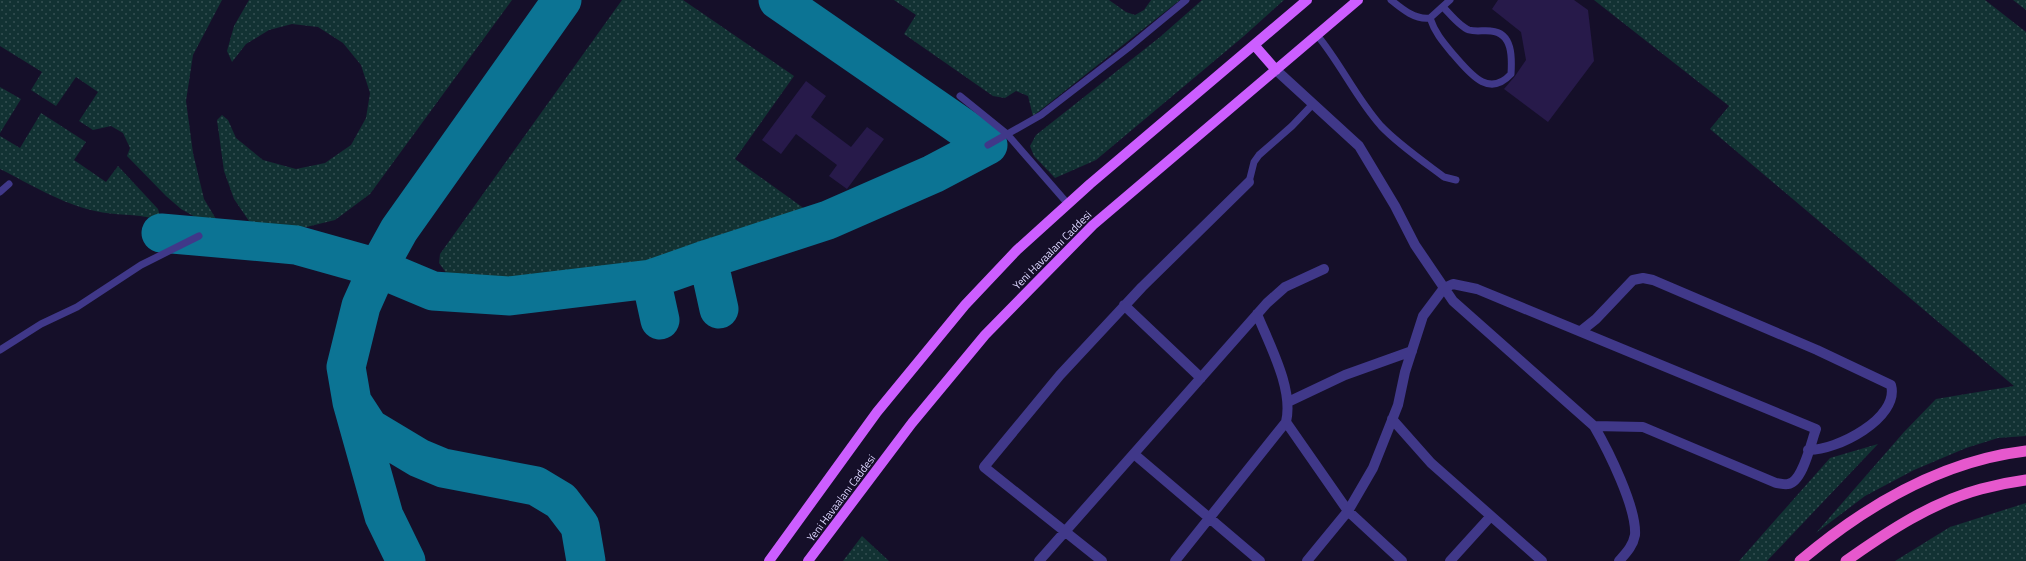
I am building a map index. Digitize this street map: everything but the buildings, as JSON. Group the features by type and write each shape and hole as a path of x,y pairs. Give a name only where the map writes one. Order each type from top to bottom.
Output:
{"highway":[{"path":"1800,561 1829,536 1863,512 1896,493 1927,478 1967,464 2012,452 2026,450"},
{"path":"1846,561 1905,522 1939,505 1980,489 2026,480"}],"main road":[{"name":"Yeni Havaalanı Caddesi","path":"769,561 878,412 965,305 1016,250 1307,0"},
{"name":"Yeni Havaalanı Caddesi","path":"808,561 912,423 985,336 1093,225 1358,0"},
{"path":"1255,46 1276,70"}],"street":[{"path":"1276,70 1359,146 1395,206 1412,240 1453,301 1594,426 1607,449 1621,480 1634,522 1635,535 1632,547 1619,561"},
{"path":"1102,561 984,467 1060,375 1124,305 1249,182"},
{"path":"1040,561 1257,314 1285,287 1324,269"},
{"path":"1580,331 1596,319 1633,280 1648,279 1817,350 1891,385 1892,391 1886,409 1858,435 1828,447 1817,450 1808,450"},
{"path":"1307,561 1348,511 1373,468 1392,419 1423,316 1444,288 1453,284 1477,289 1816,429 1802,470 1795,480 1789,484 1776,483 1643,427 1594,426"},
{"path":"1124,305 1201,378"},
{"path":"1175,561 1286,422 1288,402 1284,385 1257,314"},
{"path":"1288,402 1345,375 1412,351"},
{"path":"1392,419 1431,464 1542,561"},
{"path":"1286,422 1348,511 1402,561"},
{"path":"1134,454 1260,561"},
{"path":"1450,561 1490,517"}],"lane":[{"path":"988,145 1041,115 1128,48 1186,0"},
{"path":"1391,0 1416,16 1430,18 1450,0"},
{"path":"1430,18 1440,39 1470,74 1490,85 1500,84 1504,81 1511,74 1512,51 1505,39 1494,31 1475,31 1464,28 1443,7"},
{"path":"1317,35 1330,52 1350,84 1382,127 1444,177 1456,180"},
{"path":"960,96 1008,134 1068,204"},
{"path":"1249,182 1254,162 1259,155 1292,126 1313,104"},
{"path":"0,350 41,324 77,306 141,265 199,236"}],"green space":[{"path":"0,0 222,0 193,55 186,101 193,153 204,199 225,234 181,209 166,196 127,156 130,148 123,133 111,126 93,130 79,121 98,92 76,77 56,106 31,90 42,72 0,46"},
{"path":"249,0 512,0 370,194 335,220 286,232 249,221 234,199 224,171 217,120 222,115 228,120 236,138 263,160 296,169 325,163 351,145 366,118 370,93 361,65 343,43 318,27 292,24 269,30 246,44 232,62 227,51 234,26"},
{"path":"622,0 683,0 794,76 735,159 816,217 671,259 565,278 475,286 450,278 439,263 440,254"},
{"path":"894,0 1109,0 1126,12 1135,15 1144,10 1151,0 1180,0 1033,116 1028,96 1016,91 1005,98 993,96 904,34 916,15"},
{"path":"1202,0 1284,0 1244,36 1096,160 1055,178 1034,156 1030,146 1036,135 1160,37"},
{"path":"1594,0 1985,0 2026,32 2026,436 1998,438 1966,448 1914,470 1865,496 1816,533 1904,432 1936,399 2014,386 1710,129 1729,106"},
{"path":"2013,0 2026,0 2026,10"},
{"path":"0,87 21,99 0,133"},
{"path":"41,113 86,142 74,160 106,182 118,166 158,209 160,216 155,219 140,216 103,213 83,208 46,193 0,169 0,136 20,148"},
{"path":"1878,444 1767,561 1739,561 1830,458"},
{"path":"2026,503 2026,561 1895,561 1950,527"},
{"path":"862,536 889,561 843,561"}],"taxiway":[{"path":"406,561 384,516 352,402 346,367 361,306 378,268 399,230 562,0"},
{"path":"719,309 708,259 828,220 933,174 988,145 778,0"},
{"path":"161,233 296,245 378,268 433,291 510,296 651,279"},
{"path":"660,320 651,279 708,259"},
{"path":"354,405 369,428 419,458 443,468 536,486 561,501 580,526 586,561"}]}
